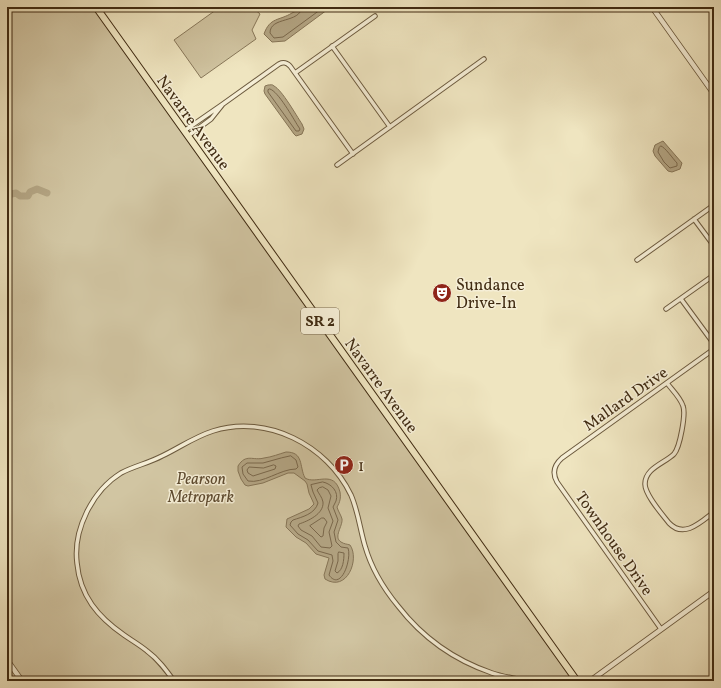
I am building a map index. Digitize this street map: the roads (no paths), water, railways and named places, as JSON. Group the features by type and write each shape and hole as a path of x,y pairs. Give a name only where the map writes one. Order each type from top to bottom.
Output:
{"highway":[{"name":"Navarre Avenue","path":"96,7 577,681"}],"street":[{"path":"652,7 714,94"},
{"path":"295,73 375,16"},
{"path":"332,46 390,127"},
{"path":"337,166 484,59"},
{"path":"186,133 223,104 284,62 288,64 295,73 353,154"},
{"path":"637,260 714,205"},
{"path":"694,219 714,246"},
{"path":"666,309 714,275"},
{"path":"681,299 714,344"},
{"name":"Mallard Drive","path":"554,469 557,462 562,458 714,349"},
{"path":"667,383 681,402 684,410 679,444 675,453 648,473 645,481 646,491 670,525 679,530 687,530 692,528 714,512"},
{"path":"174,681 155,658 140,645 106,621 91,605 78,574 76,562 78,538 84,517 96,497 107,484 122,473 161,457 214,430 246,426 271,430 298,440 322,456 339,475 353,500 366,547 378,575 396,604 416,627 438,646 468,662 491,672 527,681"},
{"name":"Townhouse Drive","path":"554,469 557,482 661,629"},
{"path":"590,681 714,591"},
{"path":"7,660 22,681"}],"water":[{"path":"300,7 331,7 285,41 272,42 264,34 272,22 293,13"},
{"path":"273,85 285,97 302,124 304,129 302,134 296,136 294,134 265,94 265,86"},
{"path":"663,141 682,163 680,169 672,172 668,171 655,156 653,151 655,145"},
{"path":"286,452 296,454 300,460 305,478 309,480 329,479 334,481 340,492 340,502 337,507 342,522 338,537 344,544 350,545 353,551 353,558 350,572 340,582 333,582 325,579 324,575 329,558 316,554 306,543 296,537 286,527 287,519 309,509 314,504 305,481 294,473 288,473 263,483 248,486 245,485 241,479 238,466 244,460 250,458 267,458"}],"waterway":[{"path":"7,195 16,193 20,196 28,196 30,192 37,189 47,193"}],"place":[{"name":"Sundance Drive-In","path":"442,293"},
{"name":"1","path":"344,465"}],"park label":[{"name":"Pearson Metropark","path":"201,487"}]}
